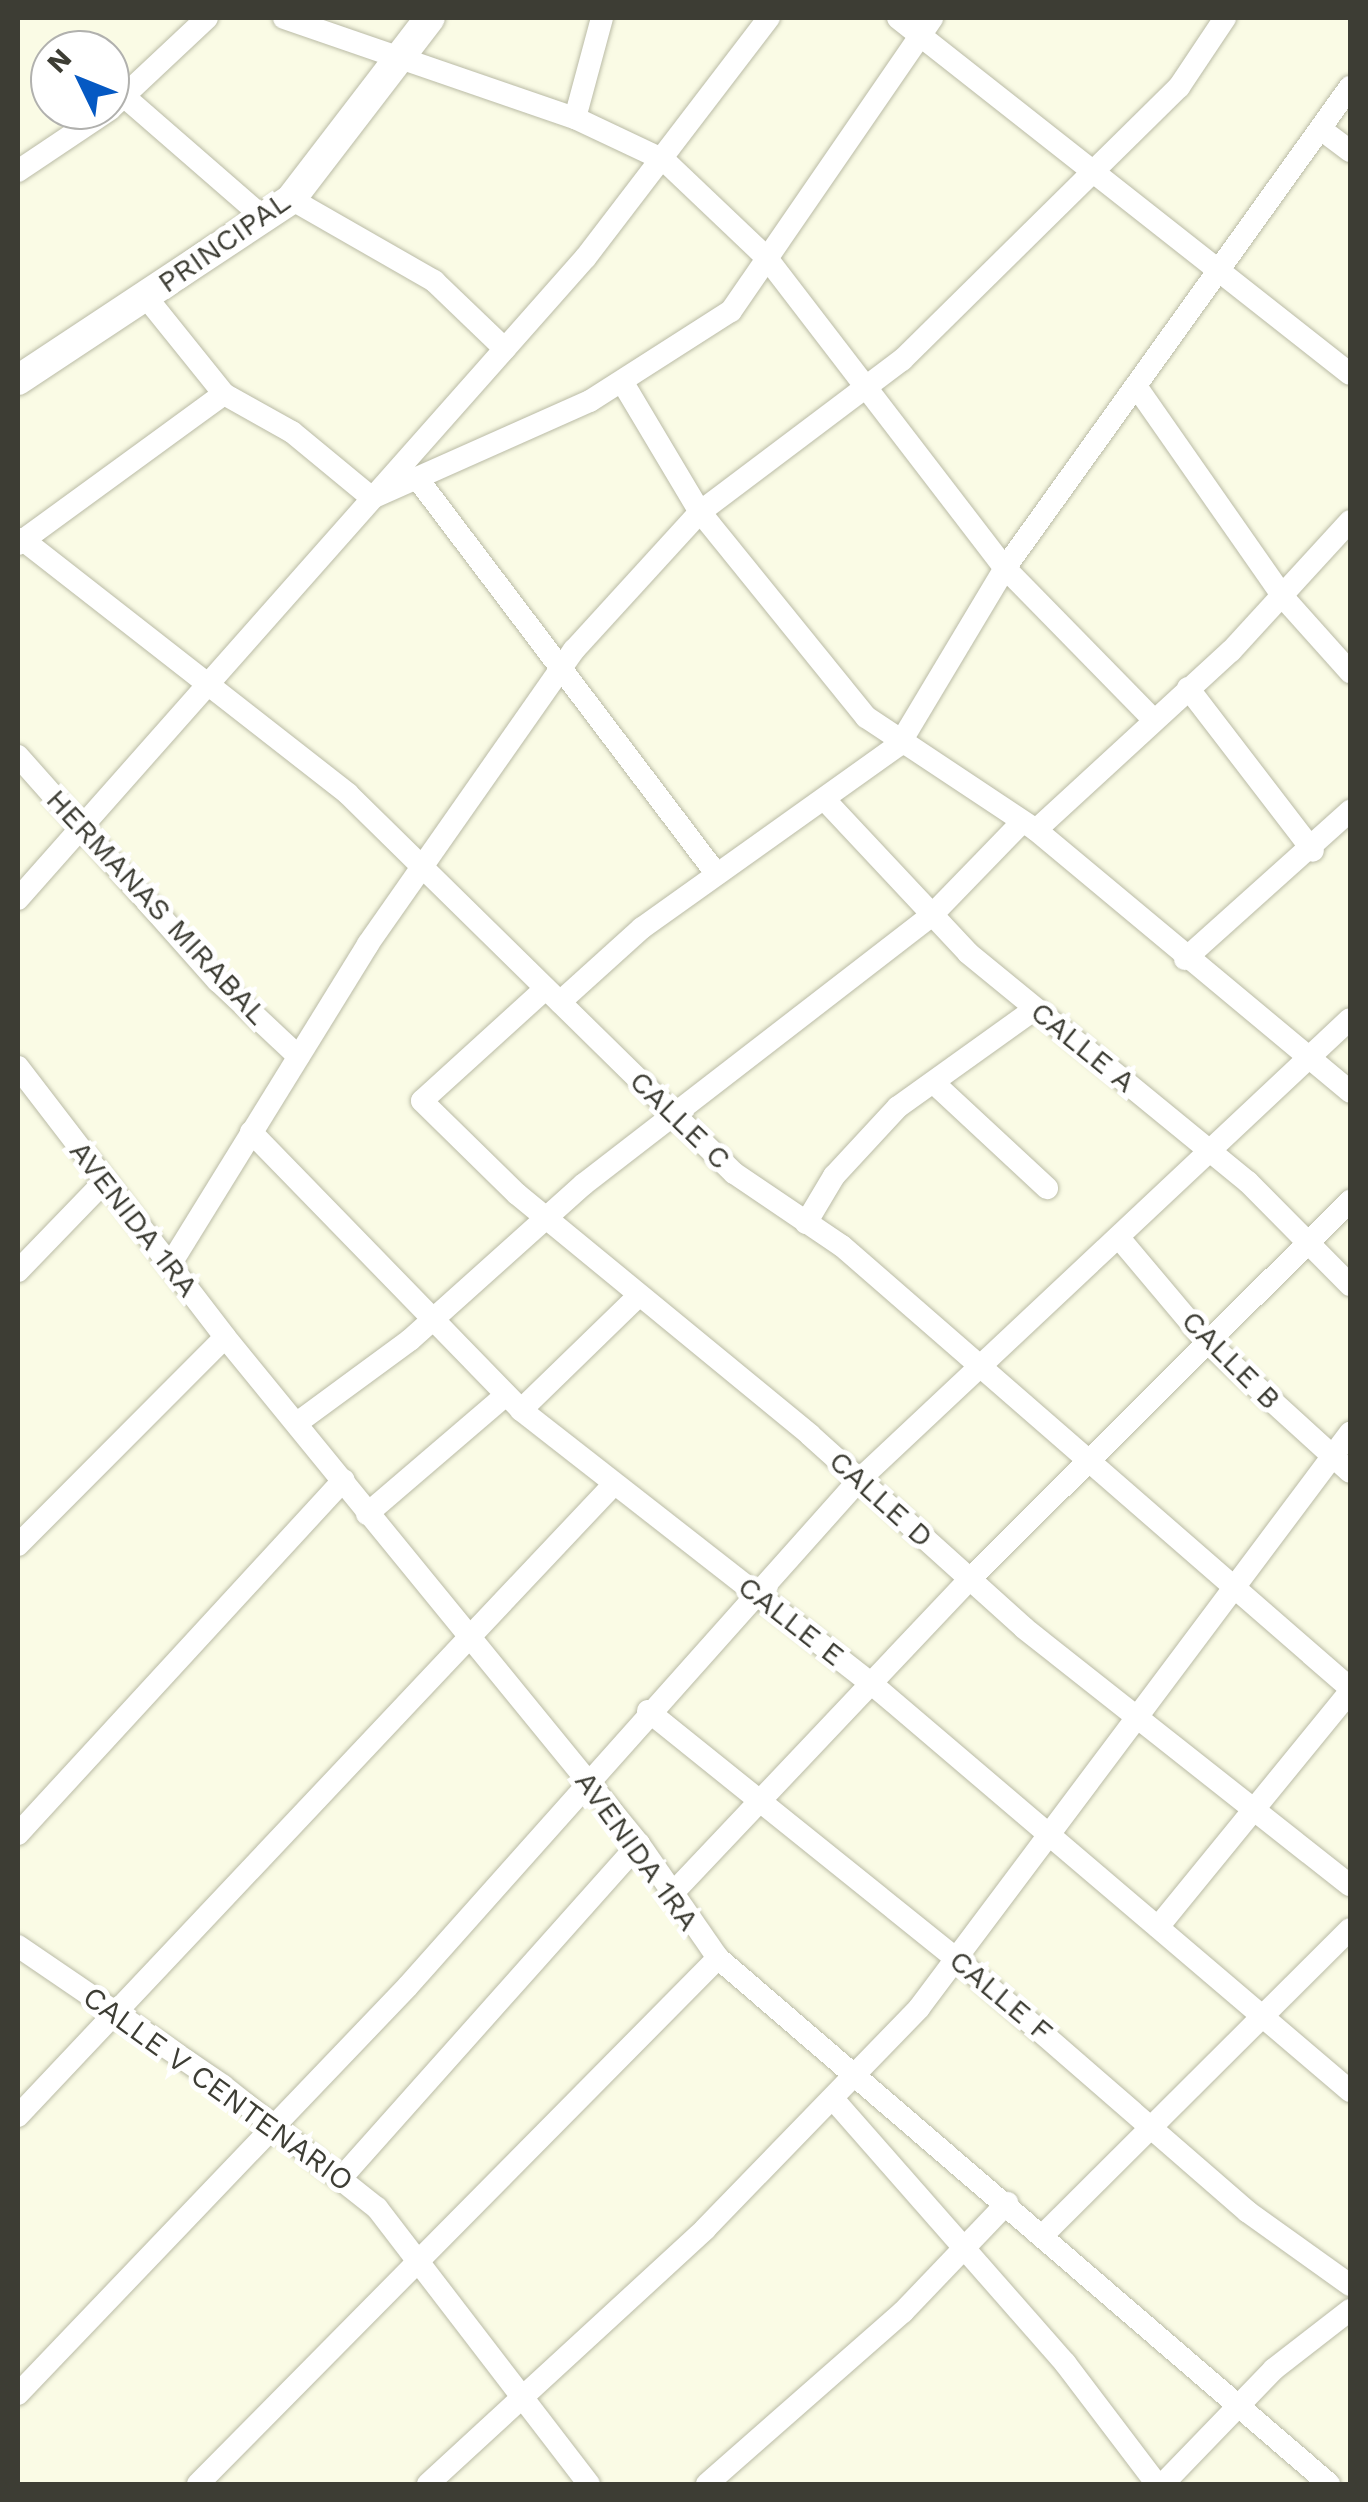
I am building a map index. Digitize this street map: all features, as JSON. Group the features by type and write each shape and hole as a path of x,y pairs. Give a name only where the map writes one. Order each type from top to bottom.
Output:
{"street":[{"path":"284,18 575,118 664,160 766,258 1004,568 1153,719"},
{"name":"PRINCIPAL","path":"18,380 265,220 291,198 430,18"},
{"path":"575,118 602,18"},
{"path":"18,899 504,349 664,160 769,18"},
{"path":"898,18 928,24 1090,170 1350,374"},
{"path":"170,1265 420,865 557,671 700,512 870,391 1090,170 1179,87 1225,18"},
{"path":"130,91 204,19"},
{"path":"372,498 623,383 731,311 928,24"},
{"path":"552,995 899,745 1004,568 1350,87"},
{"path":"130,117 265,220"},
{"path":"19,168 78,130"},
{"path":"1322,130 1350,151"},
{"path":"291,198 434,281 504,349"},
{"path":"146,296 224,394 292,432 372,498"},
{"path":"623,383 700,512 847,697 899,745 1028,827 1350,1092"},
{"path":"1136,386 1283,598 1350,672"},
{"path":"20,542 224,394"},
{"path":"417,478 557,671 716,874"},
{"path":"298,1423 430,1318 546,1218 932,915 1188,688 1283,598 1350,521"},
{"name":"CALLE C","path":"20,542 348,794 760,1195 806,1223 1091,1463 1350,1690"},
{"path":"1188,688 1313,851"},
{"name":"HERMANAS MIRABAL","path":"18,756 79,826 298,1056"},
{"name":"CALLE A","path":"825,800 932,915 1035,1009 1210,1150 1350,1285"},
{"path":"1185,959 1313,851 1350,811"},
{"name":"CALLE D","path":"552,995 422,1100 546,1218 637,1297 971,1578 1350,1885"},
{"path":"806,1223 862,1144 1035,1009"},
{"path":"18,2394 276,2126 858,1480 1350,1019"},
{"name":"AVENIDA 1RA","path":"18,1067 225,1337 640,1844 670,1896 718,1958 853,2079 1007,2203 1329,2484"},
{"path":"935,1084 1047,1188"},
{"name":"CALLE E","path":"251,1132 513,1402 612,1486 872,1684 1158,1927 1263,2009 1350,2091"},
{"path":"18,1271 104,1183"},
{"path":"670,1896 971,1578 1091,1463 1205,1340 1350,1201"},
{"name":"CALLE B","path":"1120,1238 1205,1340 1350,1472"},
{"path":"367,1514 513,1402 637,1297"},
{"path":"18,1544 225,1337"},
{"path":"428,2484 520,2391 834,2100 958,1960 1054,1836 1350,1432"},
{"path":"18,1834 344,1480"},
{"path":"18,2116 472,1643 612,1486"},
{"path":"1158,1927 1262,1811 1350,1690"},
{"name":"CALLE F","path":"648,1711 958,1960 1151,2123 1248,2212 1350,2284"},
{"path":"342,2176 640,1844"},
{"path":"1043,2235 1263,2009 1350,1929"},
{"name":"CALLE V CENTENARIO","path":"18,1946 342,2176 422,2260 588,2484"},
{"path":"198,2484 718,1958"},
{"path":"834,2100 964,2246 1160,2484 1238,2408 1350,2310"},
{"path":"720,2480 1007,2203"}]}
